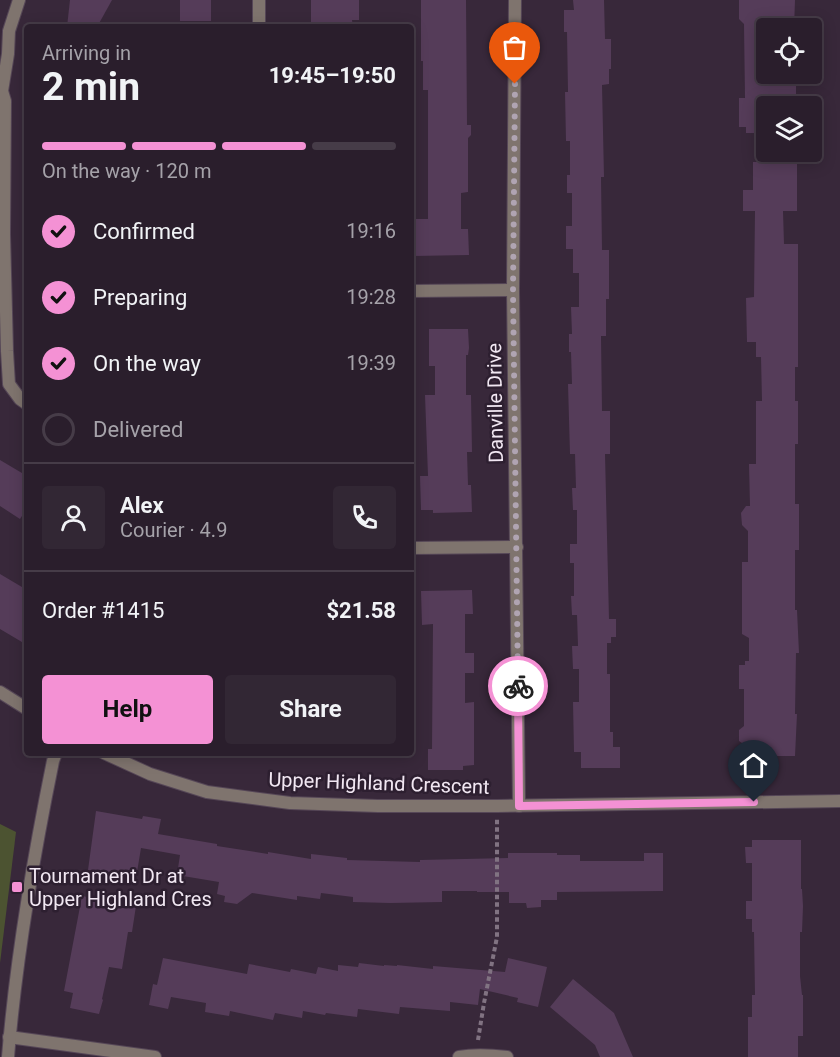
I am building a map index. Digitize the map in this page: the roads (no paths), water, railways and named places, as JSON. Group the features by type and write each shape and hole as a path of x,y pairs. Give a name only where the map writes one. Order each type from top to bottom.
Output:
{"street":[{"path":"19,0 9,31 2,91 5,101 2,234 9,384 24,402"},
{"path":"259,0 259,24"},
{"name":"Danville Drive","path":"515,0 513,290 519,806"},
{"path":"414,291 513,290"},
{"path":"414,548 517,547"},
{"path":"0,692 24,707"},
{"path":"8,1057 26,900 55,756"},
{"name":"Upper Highland Crescent","path":"111,756 150,774 207,792 290,802 378,806 519,806 840,801"},
{"path":"9,1037 155,1057"},
{"path":"459,1057 478,1055 507,1057"}],"place":[{"name":"Tournament Dr at Upper Highland Cres","path":"17,887"}]}
